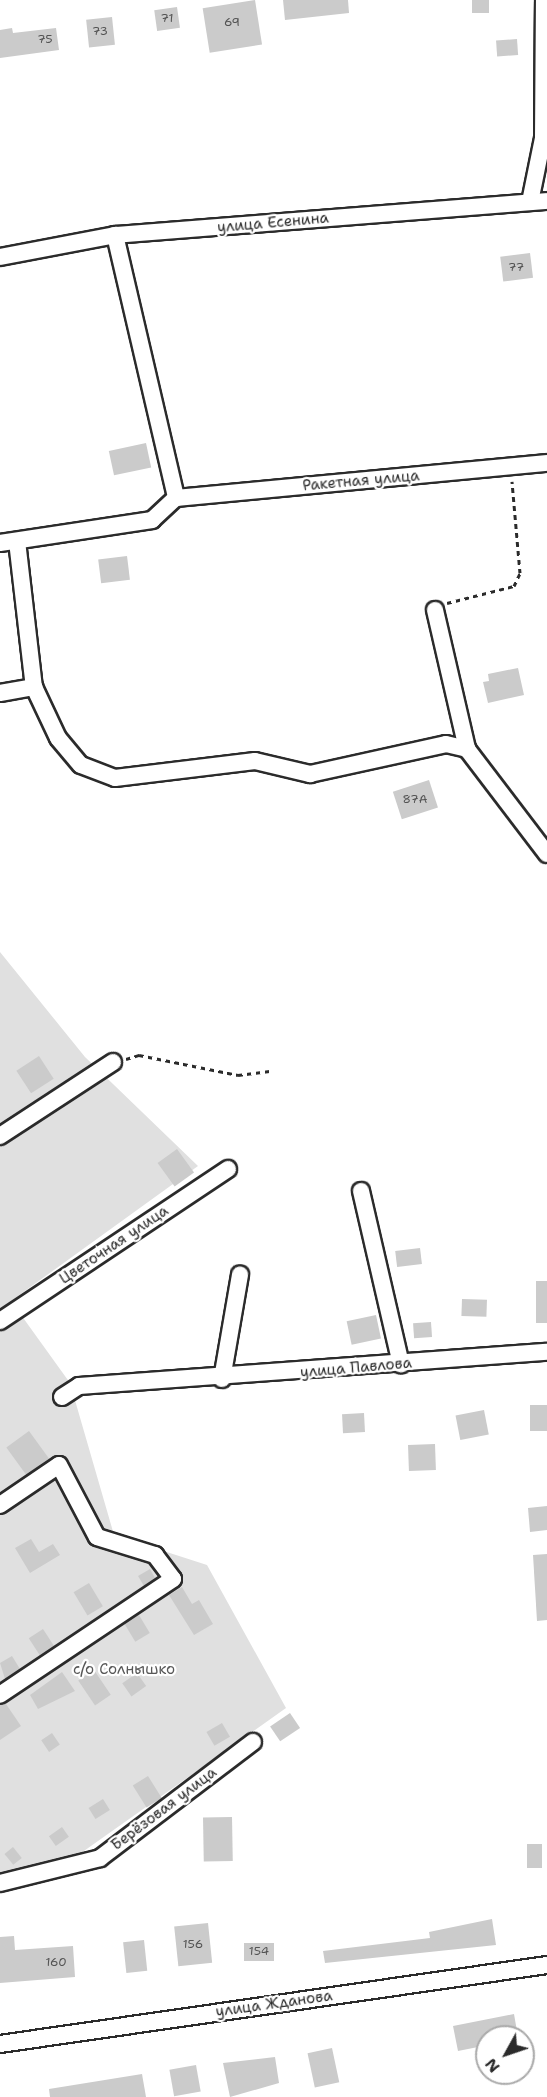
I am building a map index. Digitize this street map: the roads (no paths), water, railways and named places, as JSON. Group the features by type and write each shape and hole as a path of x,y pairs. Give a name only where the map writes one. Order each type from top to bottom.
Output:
{"street":[{"path":"530,202 543,138 544,0"},
{"name":"улица Есенина","path":"0,257 115,235 547,201"},
{"path":"115,235 176,498 152,520 8,542 34,687 58,738 81,765 115,778 255,761 310,774 446,744 466,749"},
{"name":"Ракетная улица","path":"176,498 547,463"},
{"path":"435,610 466,749 547,854"},
{"path":"0,693 34,687"},
{"path":"0,1136 112,1062"},
{"name":"Цветочная улица","path":"0,1321 228,1169"},
{"path":"361,1191 401,1364"},
{"path":"222,1378 240,1275"},
{"name":"улица Павлова","path":"62,1397 80,1386 222,1378 547,1352"},
{"path":"0,1505 59,1465 97,1538 155,1555 173,1579 0,1695"},
{"name":"Берёзовая улица","path":"0,1883 100,1858 253,1742"},
{"name":"улица Жданова","path":"0,2044 547,1965"}],"park label":[{"name":"с/о Солнышко","path":"124,1670"}]}
